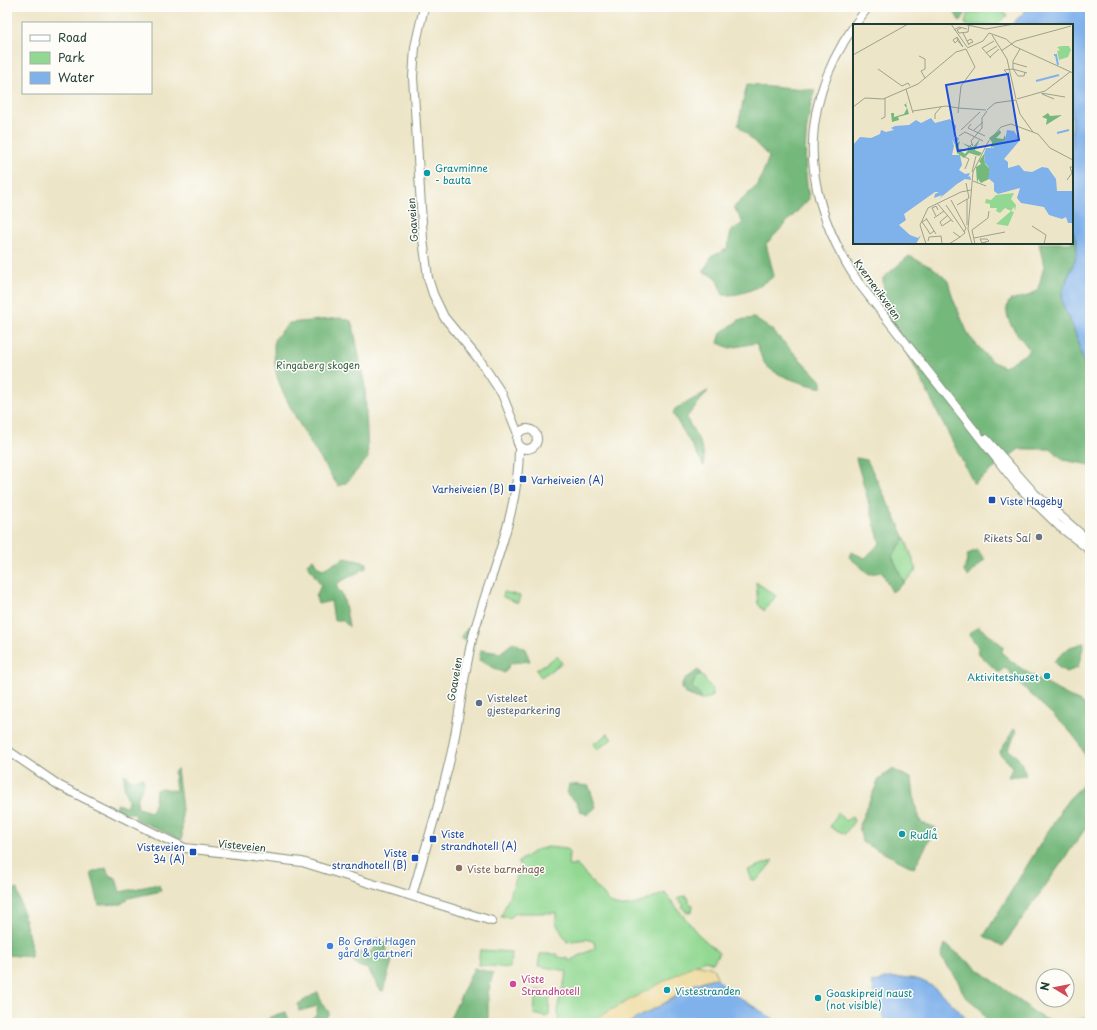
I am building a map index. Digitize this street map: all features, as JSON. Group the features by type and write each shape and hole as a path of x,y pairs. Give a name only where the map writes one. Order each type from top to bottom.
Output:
{"main road":[{"name":"Goaveien","path":"424,7 415,47 413,77 423,239 428,278 433,294 444,317 485,367 509,408 518,434"},
{"name":"Kvernevikveien","path":"854,24 868,7"},
{"name":"Kvernevikveien","path":"853,26 837,52 820,94 813,134 813,163 817,192 828,228 848,267 960,412 1035,494 1090,542"},
{"name":"Goaveien","path":"509,408 529,429"},
{"name":"Kvernevikveien","path":"960,412 966,422 1018,486 1059,526 1090,550"},
{"path":"529,429 535,434 537,439 535,444 524,449 519,446 517,440 518,434 522,430 529,429"},
{"name":"Goaveien","path":"412,896 450,756 469,656 506,528 519,466 519,446"},
{"name":"Goaveien","path":"519,466 529,448"},
{"name":"Visteveien","path":"7,750 38,772 67,789 186,848 302,862 392,892 412,896 492,921"}],"green space":[{"path":"952,7 980,7 967,11 960,22"},
{"path":"993,7 1000,7 1007,16 997,24 966,24 968,13 990,10"},
{"path":"747,84 815,90 811,103 807,130 805,158 809,199 766,244 774,276 744,293 723,295 715,276 703,272 712,256 727,249 731,231 743,223 734,207 758,185 769,157 738,125"},
{"path":"1073,232 1075,235 1077,256 1066,280 1074,329 1088,380 1090,382 1090,465 1063,460 1052,449 1019,449 974,484 903,344 885,320 883,278 909,256 935,269 948,281 953,299 969,336 991,361 1004,367 1027,353 1029,349 1012,326 1007,313 1007,306 1010,300 1028,296 1038,290 1044,266 1039,244 1073,244"},
{"name":"Ringaberg skogen","path":"341,318 351,321 365,387 368,458 346,483 338,486 299,424 280,385 275,368 274,340 289,323"},
{"path":"754,318 772,330 822,382 822,388 808,385 783,376 769,368 765,364 756,343 730,348 718,343 721,333 739,320"},
{"path":"708,391 686,418 696,435 703,452 704,466 673,414 675,409"},
{"path":"856,458 867,460 905,538 892,556 904,583 892,592 882,572 869,574 849,557 851,552 865,558 880,543"},
{"path":"905,538 916,568 915,572 904,583 892,556"},
{"path":"977,550 985,559 968,577 964,572 968,554"},
{"path":"345,558 367,563 366,568 338,583 337,588 344,600 349,627 342,620 334,620 331,601 318,604 316,597 321,585 307,564 313,559 318,567 323,569"},
{"path":"756,582 776,596 764,611 758,604"},
{"path":"504,592 520,596 518,603 503,597"},
{"path":"479,616 471,646 460,637"},
{"path":"978,626 1003,646 1002,653 1011,661 1044,683 1090,707 1090,822 1003,946 984,936 1066,803 1084,783 1088,774 1088,769 1082,748 1069,730 1028,692 1005,667 999,673 979,654 978,647 969,634"},
{"path":"514,642 525,649 530,661 511,663 504,673 479,660 481,650 500,653"},
{"path":"1084,643 1078,668 1066,672 1058,667 1054,661 1070,647"},
{"path":"557,656 562,663 541,677 536,670"},
{"path":"698,670 712,689 712,697 701,700 685,693 681,688"},
{"path":"698,670 701,675 697,675 692,687 700,695 701,700 685,693 681,688 683,681"},
{"path":"1014,729 1017,731 1008,749 1020,760 1026,775 1008,777 1013,767 999,753"},
{"path":"608,734 612,739 597,750 593,744"},
{"path":"177,769 182,809 182,840 136,819 135,813 125,813 115,808 118,804 125,807 128,803 124,785 124,774 133,781 142,777 144,782 137,800 138,808 151,812 155,802 156,790 162,788 176,791 174,773"},
{"path":"892,769 912,779 915,805 921,822 936,828 914,868 862,842 859,825 879,779"},
{"path":"569,784 589,786 596,807 588,815 581,812 576,802 567,794"},
{"path":"838,813 845,821 852,817 854,821 845,834 830,827"},
{"path":"548,847 567,849 569,853 568,866 574,866 575,863 611,903 624,906 638,904 665,893 697,933 719,953 713,963 705,960 587,1023 558,1023 558,1005 567,971 538,966 540,954 558,954 557,957 567,958 569,961 595,948 594,942 587,939 567,942 556,923 556,913 516,913 510,918 501,917 521,866 518,862 536,850"},
{"path":"774,860 757,880 752,880 748,870"},
{"path":"106,868 109,875 116,878 120,892 154,885 159,885 161,891 129,898 121,904 99,905 91,873"},
{"path":"17,889 31,946 31,957 7,955 7,891"},
{"path":"685,896 689,899 689,903 693,905 692,912 686,912 682,907 684,905 677,899"},
{"path":"377,938 385,942 387,953 392,961 383,991 380,990 368,969 358,966 353,961 356,950 366,954 373,950"},
{"path":"945,944 1042,1018 1063,1022 1090,1018 1090,1023 988,1023 981,1010 964,995 957,979 941,957"},
{"path":"480,950 511,952 510,968 478,965"},
{"path":"474,968 493,973 488,994 488,1023 448,1023"},
{"path":"536,990 550,992 549,1015 546,1017 534,1014"},
{"path":"318,992 321,1002 329,1012 324,1023 313,1023 312,1018 316,1015 318,1006 299,1011 298,1004"},
{"path":"286,1012 289,1020 287,1023 266,1023 270,1017"}],"sand":[{"name":"Vistestranden","path":"696,964 713,968 718,979 710,979 687,989 636,1020 627,1023 612,1024 587,1023"}],"water":[{"path":"1029,7 1090,7 1090,382 1088,380 1073,326 1062,302 1064,290 1076,256 1077,247 1076,239 1073,233 1073,24 1012,24"},
{"path":"715,978 735,995 780,1023 628,1023 678,996 695,984"},
{"path":"889,978 913,978 927,983 941,993 970,1023 885,1023 872,983"},
{"path":"822,1017 829,1018 834,1023 818,1023"}],"place":[{"name":"Gravminne - bauta","path":"427,173"},
{"name":"Varheiveien (A)","path":"523,479"},
{"name":"Varheiveien (B)","path":"512,488"},
{"name":"Viste Hageby","path":"992,500"},
{"name":"Rikets Sal","path":"1039,537"},
{"name":"Aktivitetshuset","path":"1047,676"},
{"name":"Visteleet gjesteparkering","path":"479,703"},
{"name":"Rudlå","path":"902,834"},
{"name":"Viste strandhotell (A)","path":"433,839"},
{"name":"Visteveien 34 (A)","path":"193,852"},
{"name":"Viste strandhotell (B)","path":"415,858"},
{"name":"Viste barnehage","path":"459,868"},
{"name":"Bo Grønt Hagen gård & gartneri","path":"330,946"},
{"name":"Viste Strandhotell","path":"513,984"},
{"name":"Vistestranden","path":"667,990"},
{"name":"Goaskipreid naust (not visible)","path":"818,998"}]}
